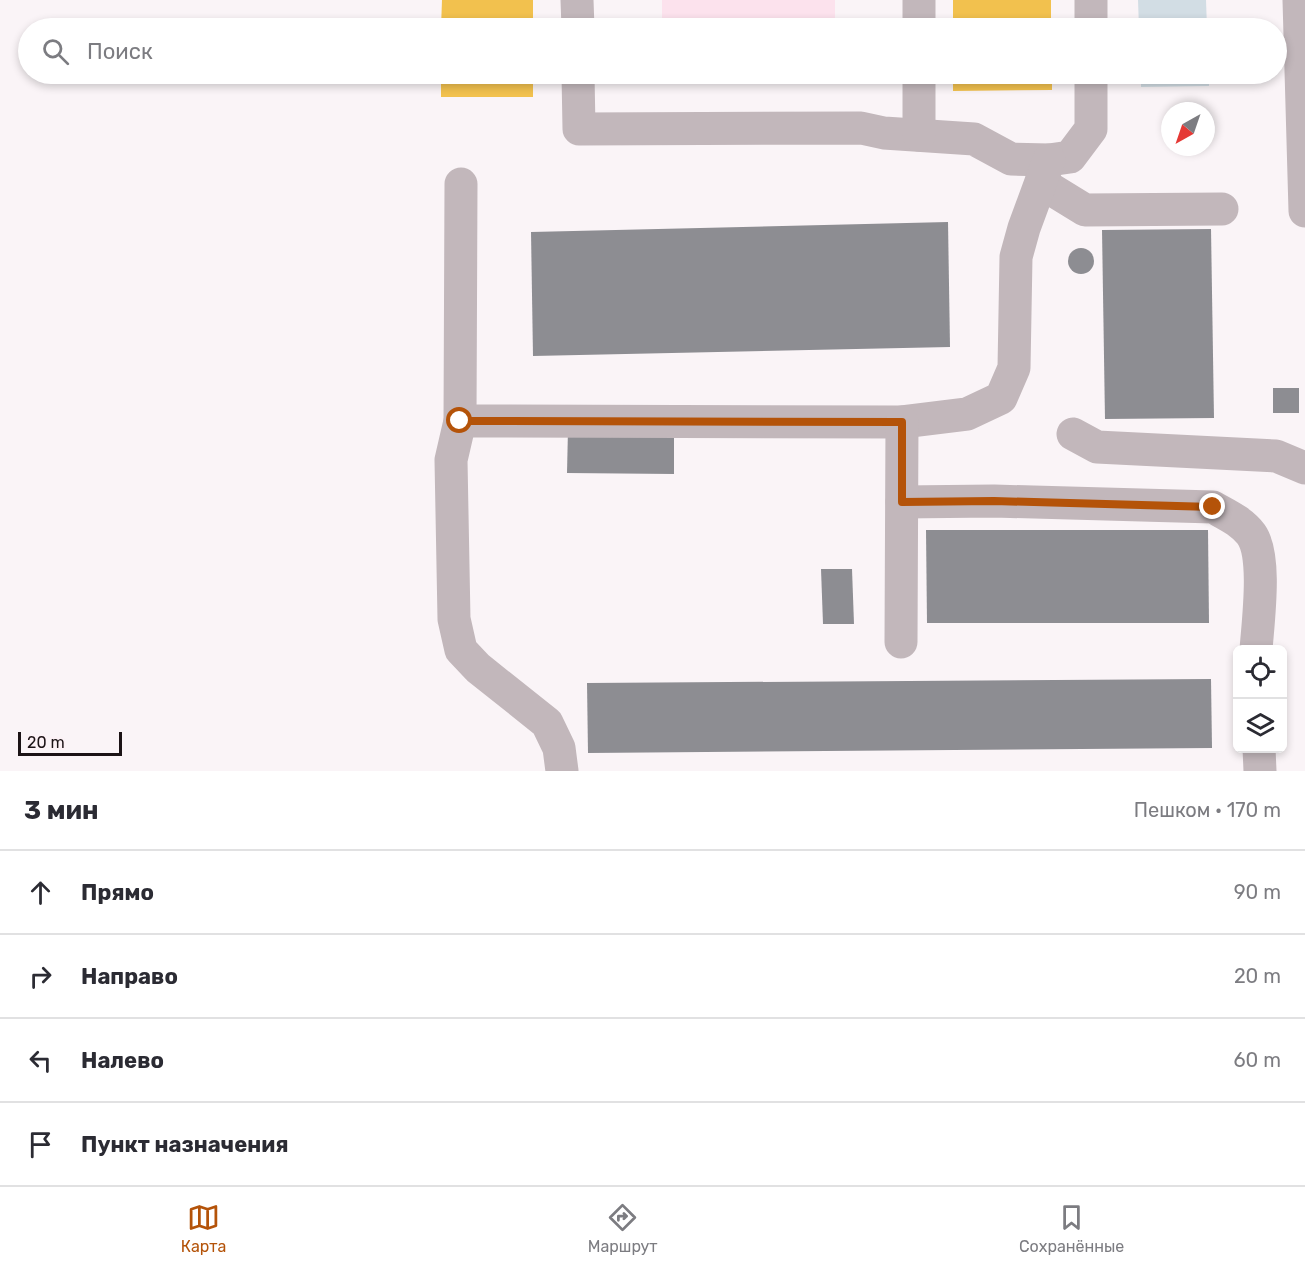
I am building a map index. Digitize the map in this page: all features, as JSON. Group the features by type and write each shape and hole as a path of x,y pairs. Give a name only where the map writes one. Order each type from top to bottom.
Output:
{"lane":[{"path":"577,0 578,18"},
{"path":"919,0 919,18"},
{"path":"1091,0 1091,18"},
{"path":"1299,0 1305,211"},
{"path":"578,84 579,129 861,128 884,133 974,139 1011,159 1045,171 1085,210 1222,208"},
{"path":"919,84 919,135"},
{"path":"460,421 902,422 967,414 1001,398 1014,368 1016,257 1024,228 1045,171 1070,157 1091,129 1091,84"},
{"path":"461,184 460,421 451,460 454,619 461,650 478,668 547,723 559,748 562,771"},
{"path":"901,642 902,422"},
{"path":"1073,434 1097,447 1276,456 1305,468"},
{"path":"902,502 994,501 1213,507 1239,521 1253,537 1260,560 1256,645"},
{"path":"1259,753 1260,771"}],"shaded area":[{"path":"662,0 835,0 835,18 662,18"}],"building: Жильё":[{"path":"442,0 533,0 533,18 441,18"},
{"path":"953,0 1051,0 1051,18 953,18"},
{"path":"441,84 533,84 533,97 441,97"},
{"path":"953,84 1052,84 1052,90 953,91"}],"building: Промзона":[{"path":"948,222 950,347 533,356 531,232"},
{"path":"1211,229 1214,418 1105,419 1102,230"},
{"path":"1081,248 1090,252 1094,261 1090,270 1081,274 1072,270 1068,261 1072,252"},
{"path":"1273,388 1299,388 1299,413 1273,413"},
{"path":"568,429 674,431 674,474 567,473"},
{"path":"926,530 1208,530 1209,623 927,623"},
{"path":"821,569 852,569 854,624 823,624"},
{"path":"1211,679 1212,748 588,753 587,683"}],"building: Прочее":[{"path":"1138,0 1206,0 1207,18 1139,18"},
{"path":"1141,84 1209,84 1209,86 1141,87"}],"route":[{"path":"460,421 902,422 902,502 994,501 1213,507"}]}
